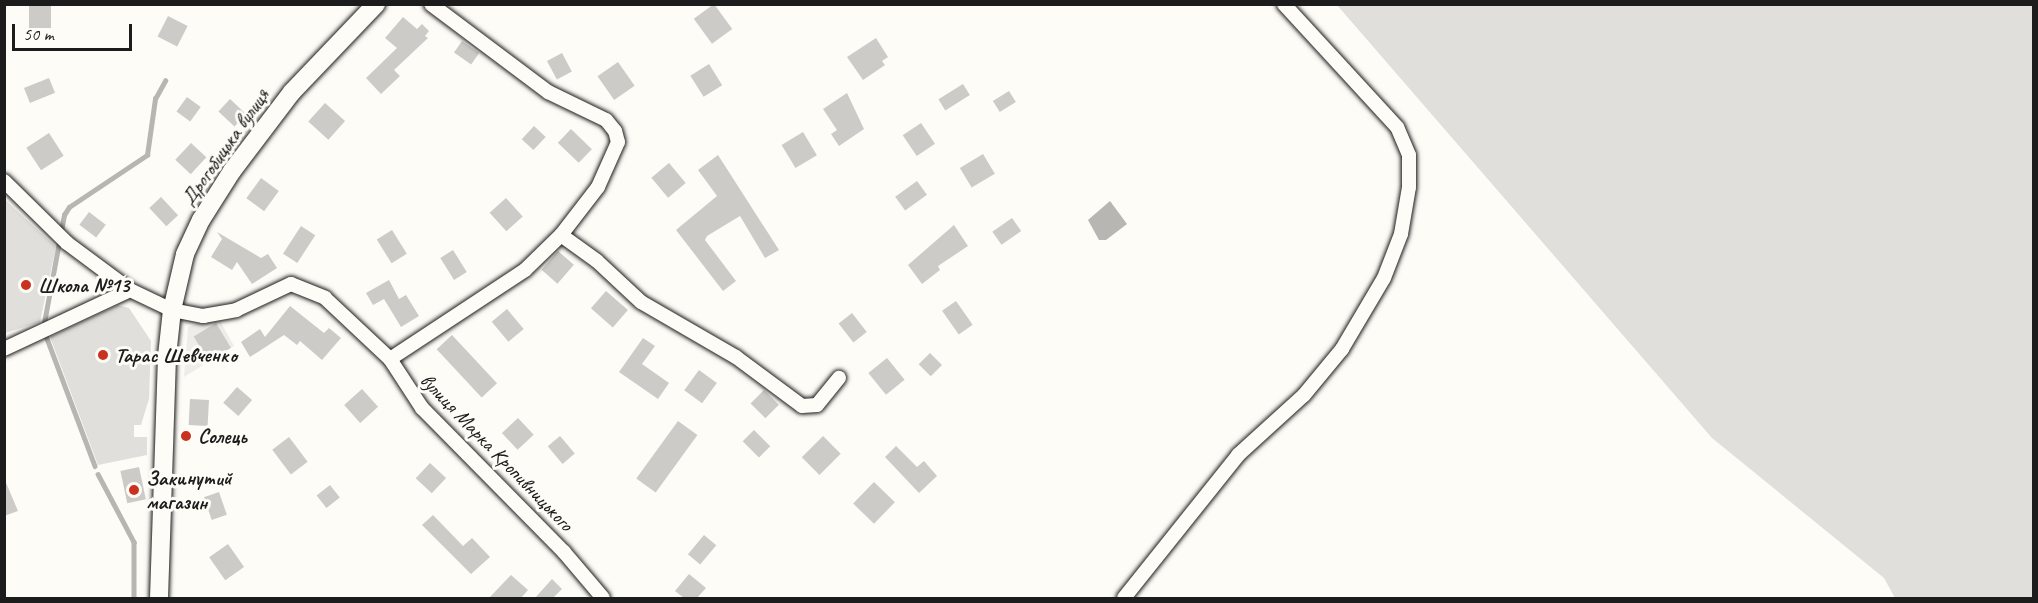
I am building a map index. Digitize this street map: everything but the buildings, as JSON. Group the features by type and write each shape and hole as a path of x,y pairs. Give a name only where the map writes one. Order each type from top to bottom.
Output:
{"street":[{"name":"Дрогобицька вулиця","path":"159,598 172,310 185,254 201,220 232,171 292,92 376,4"},
{"path":"390,358 509,283 561,235 598,187 614,159 615,131 606,120 548,92 431,4"},
{"path":"1124,598 1238,455 1304,395 1342,349 1384,278 1401,234 1409,187 1409,155 1397,127 1284,4"},
{"name":"вулиця Марка Кропивницького","path":"4,181 61,239 130,290 172,310 203,316 236,310 291,284 325,298 390,358 422,408 564,552 603,598"},
{"path":"561,235 597,261 641,302 736,357 802,406 817,405 839,378"},
{"path":"4,349 130,290"}],"shaded area":[{"path":"1337,5 2033,5 2033,598 1895,598 1884,578 1712,438"},
{"name":"Школа №13","path":"4,199 56,247 40,322 5,333"},
{"path":"1110,201 1127,224 1106,240 1099,240 1088,220"},
{"path":"118,305 129,308 151,341 149,399 141,425 134,425 134,437 147,437 147,455 98,465 50,337"},
{"path":"218,317 234,346 184,377 188,327"}],"waterway":[{"path":"44,323 64,215 69,207 147,155 155,99 165,81"},
{"path":"45,333 95,466"},
{"path":"98,474 134,542 134,598"}],"place":[{"name":"Школа №13","path":"26,285"},
{"name":"Тарас Шевченко","path":"103,355"},
{"name":"Солець","path":"186,436"},
{"name":"Закинутий магазин","path":"134,490"}]}
